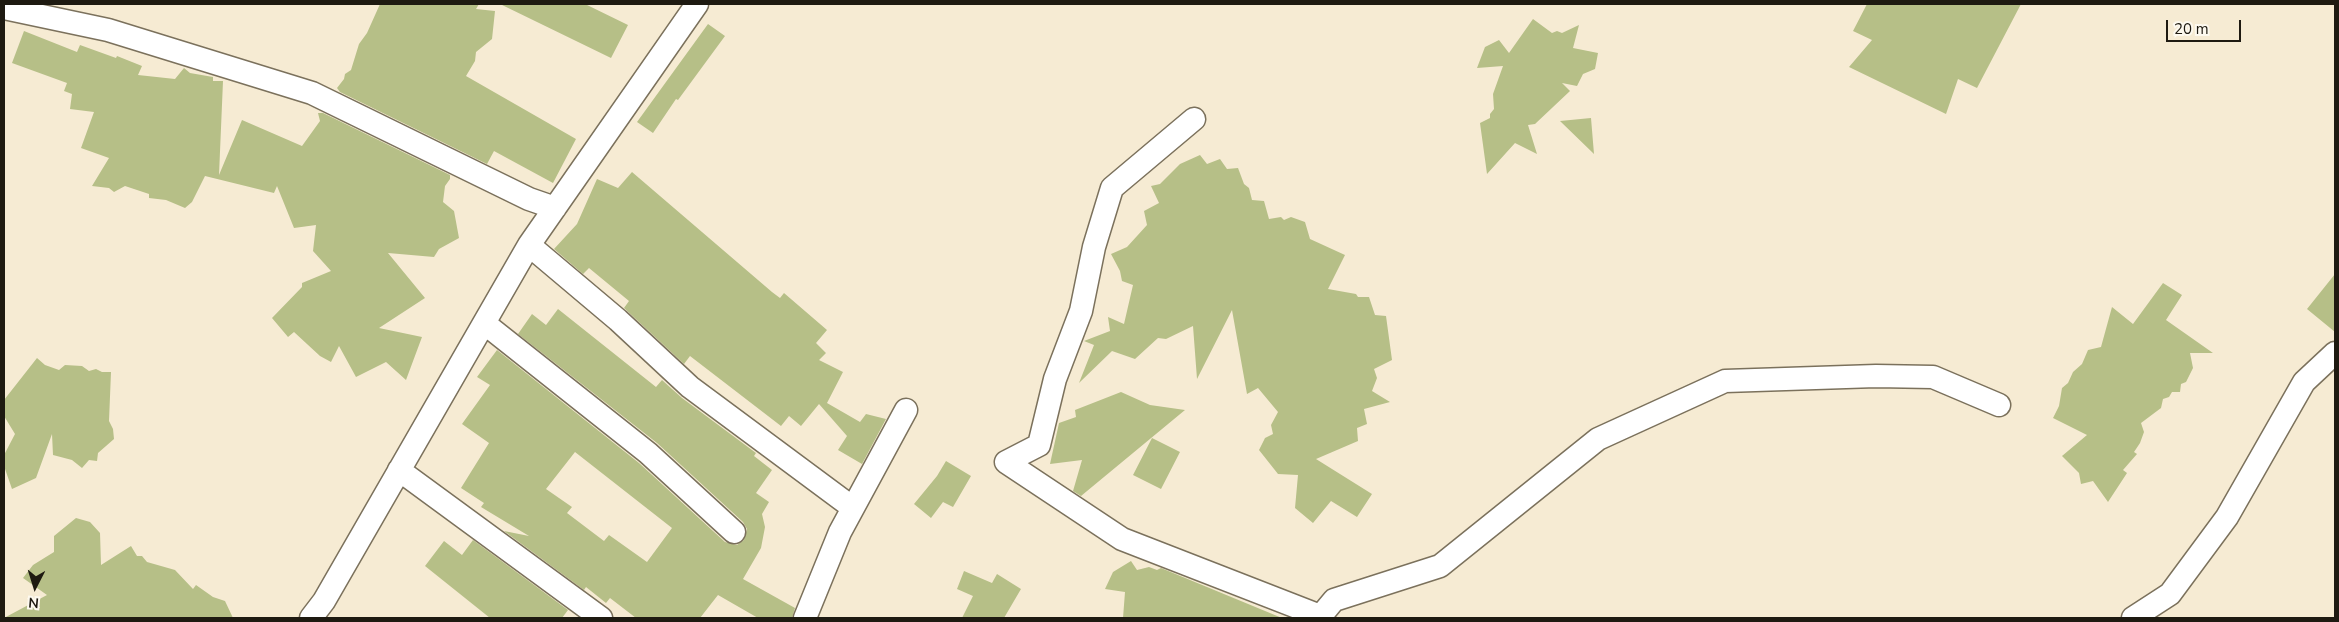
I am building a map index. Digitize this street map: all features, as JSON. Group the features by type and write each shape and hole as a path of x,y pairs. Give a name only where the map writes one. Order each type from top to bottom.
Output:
{"street":[{"path":"311,618 324,601 529,245 696,4"},
{"path":"4,8 108,30 312,93 529,199 555,208"},
{"path":"1194,120 1112,188 1094,247 1081,311 1055,378 1038,445 1006,462 1122,539 1320,617 1334,600 1440,566 1598,439 1725,381 1876,376 1933,377 2000,404"},
{"path":"529,245 618,320 690,388 852,508"},
{"path":"484,323 648,454 734,532"},
{"path":"2133,618 2170,594 2227,517 2304,382 2335,353"},
{"path":"805,618 840,532 906,410"},
{"path":"399,470 601,618"}],"building":[{"path":"380,4 479,4 476,9 495,11 492,39 476,52 475,61 466,76 576,139 553,183 494,151 487,164 340,92 337,88 344,79 345,74 351,70 359,44 367,33"},
{"path":"500,4 585,4 628,25 611,58"},
{"path":"1867,4 2021,4 1977,88 1958,79 1946,114 1849,67 1872,40 1853,31"},
{"path":"1533,19 1552,33 1557,31 1562,33 1579,25 1573,48 1598,53 1595,69 1583,74 1577,86 1562,83 1570,91 1535,124 1528,125 1537,154 1515,143 1487,174 1480,123 1490,118 1490,114 1494,109 1493,94 1503,66 1477,68 1485,47 1499,40 1509,53"},
{"path":"708,24 725,36 678,100 676,99 653,133 637,122"},
{"path":"24,31 77,52 80,45 116,58 117,56 142,66 138,75 175,79 184,68 190,73 213,77 213,81 223,81 219,175 242,120 302,146 320,121 318,113 323,113 450,175 450,179 445,186 443,202 454,211 459,238 439,249 434,257 388,253 425,298 379,328 422,337 406,380 386,362 356,377 339,346 331,362 320,356 294,332 288,337 272,318 302,287 302,283 331,271 313,251 316,225 294,228 277,186 274,193 205,176 192,202 185,208 166,200 149,198 149,194 125,186 114,192 109,188 92,186 109,158 81,148 94,112 70,109 72,94 64,91 67,83 12,63"},
{"path":"1591,118 1594,154 1560,121"},
{"path":"1200,155 1207,164 1220,159 1227,169 1238,168 1244,184 1249,188 1252,200 1264,201 1269,219 1281,217 1284,220 1291,217 1305,222 1310,239 1345,255 1328,289 1356,294 1358,297 1369,297 1375,315 1386,316 1392,360 1374,369 1377,378 1372,391 1390,402 1364,409 1367,424 1357,428 1358,441 1316,459 1372,494 1357,517 1331,501 1313,523 1295,508 1298,475 1278,474 1259,450 1265,438 1273,434 1271,425 1278,412 1258,388 1247,394 1232,310 1197,379 1193,326 1166,339 1158,338 1135,359 1112,351 1079,383 1094,345 1084,341 1110,331 1108,317 1124,324 1133,285 1122,281 1120,271 1111,254 1127,247 1147,225 1144,211 1159,203 1151,186 1160,184 1180,164"},
{"path":"632,172 772,292 780,298 784,293 827,330 816,343 826,353 819,360 843,372 827,403 860,422 866,414 886,419 862,464 838,450 847,436 819,404 801,426 789,416 781,426 690,356 684,364 624,308 629,301 589,268 583,274 554,249 577,224 597,179 618,188"},
{"path":"2335,274 2335,332 2307,309"},
{"path":"2163,283 2182,295 2166,320 2213,353 2190,353 2193,368 2186,382 2181,384 2180,392 2172,392 2169,397 2163,399 2161,408 2141,423 2144,432 2134,452 2137,454 2123,470 2127,473 2108,502 2093,481 2081,484 2079,473 2062,456 2087,435 2053,418 2059,406 2062,388 2068,383 2073,372 2082,364 2088,350 2101,347 2112,307 2133,324"},
{"path":"558,309 656,387 662,380 682,398 756,453 754,456 772,470 756,493 769,502 762,514 765,527 761,548 743,579 795,608 792,618 758,618 718,595 700,618 636,618 610,598 606,603 586,587 584,590 504,531 529,536 481,507 484,503 461,488 489,443 462,424 490,385 477,377 497,350 639,463 725,542 737,545 744,540 747,529 743,522 657,443 518,334 532,314 546,325","holes":["575,452 672,528 647,562 609,535 604,541 567,513 572,507 546,489"]},
{"path":"37,358 45,365 59,370 65,365 82,366 89,371 96,369 102,372 111,372 109,421 113,429 114,439 98,453 97,461 89,460 82,468 72,460 53,455 52,434 36,478 12,489 4,466 4,455 15,434 4,416 4,400"},
{"path":"1121,392 1150,405 1185,410 1081,496 1073,491 1082,460 1050,464 1059,423 1076,417 1075,410"},
{"path":"1152,438 1180,452 1161,489 1133,475"},
{"path":"946,461 971,476 953,507 943,502 931,518 914,504 937,476"},
{"path":"76,518 90,522 100,533 101,565 131,546 137,556 142,556 147,562 175,570 193,589 196,585 213,597 225,601 233,618 4,618 47,595 23,578 33,565 54,552 54,536"},
{"path":"473,540 568,610 562,618 490,618 425,566 444,541 462,555"},
{"path":"1131,561 1137,570 1149,567 1157,570 1161,568 1282,618 1123,618 1125,592 1105,589 1113,572"},
{"path":"964,571 992,583 997,574 1021,589 1004,618 962,618 973,596 957,589"}]}
